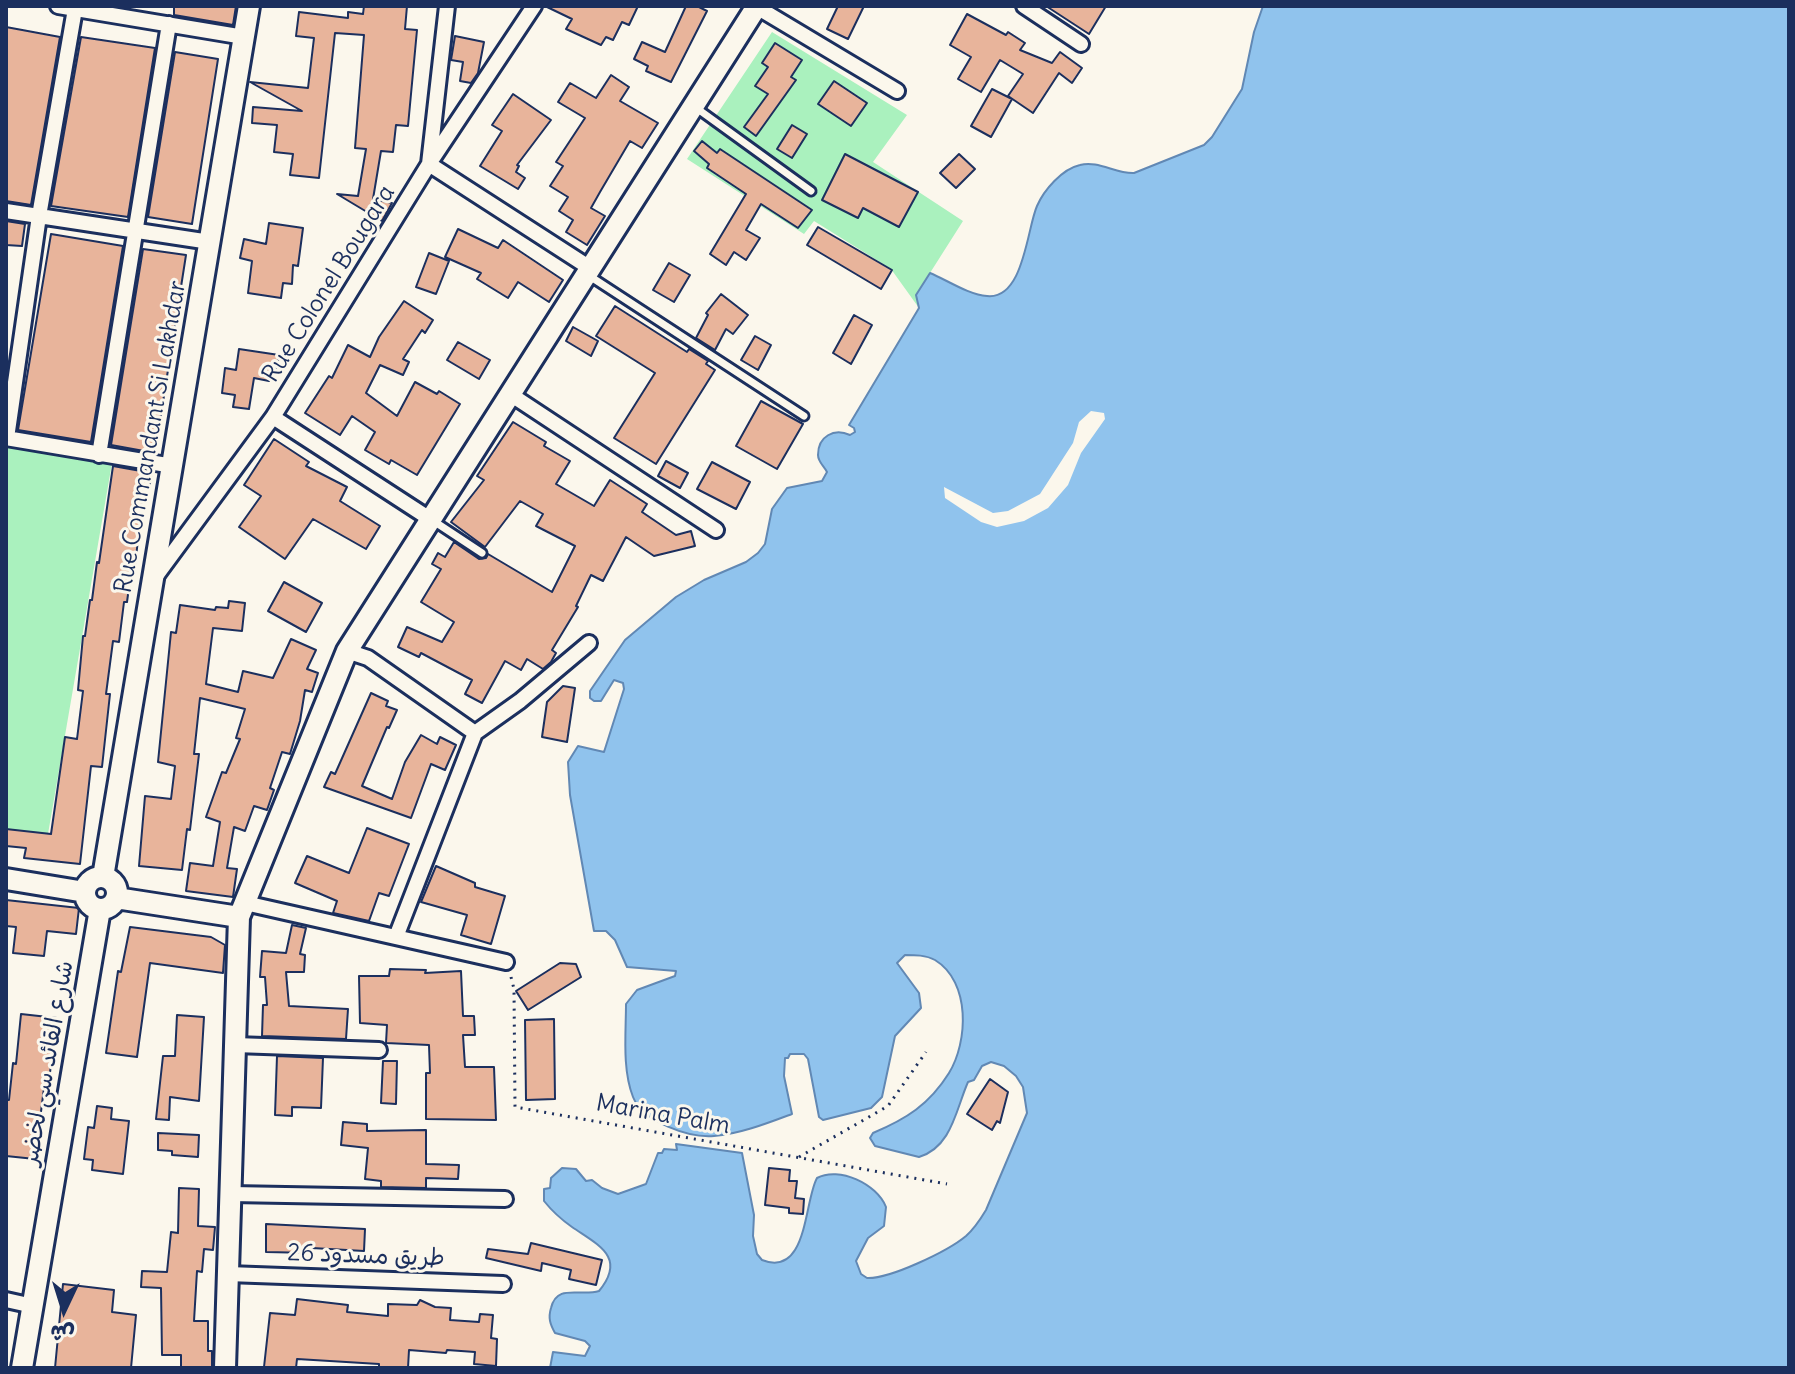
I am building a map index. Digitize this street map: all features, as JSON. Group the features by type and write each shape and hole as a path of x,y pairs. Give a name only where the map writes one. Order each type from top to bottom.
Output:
{"street":[{"path":"58,6 132,12 169,24 244,37"},
{"name":"Rue Commandant Si Lakhdar","path":"103,877 249,6"},
{"path":"447,6 429,164 588,270"},
{"name":"Rue Colonel Bougara","path":"154,580 273,417 429,164 534,6"},
{"path":"232,1368 225,1368 242,910 347,651 756,6 897,91"},
{"path":"1024,6 1081,44"},
{"path":"75,9 39,216 6,438 173,466"},
{"path":"99,455 169,24"},
{"path":"6,211 210,242"},
{"path":"510,394 716,530"},
{"path":"273,417 430,519"},
{"path":"396,937 475,733 520,701 589,643"},
{"path":"347,651 368,658 475,733"},
{"path":"108,904 113,883 103,877 91,881 85,892 89,904 242,910 396,937 506,962"},
{"path":"6,879 85,892"},
{"name":"شارع القائد سي لخضر","path":"22,1368 108,904"},
{"path":"235,1045 379,1050"},
{"path":"231,1194 505,1199"},
{"name":"طريق مسدود 26","path":"228,1274 503,1284"},
{"path":"6,1300 33,1306"}],"lane":[{"path":"693,106 811,191"},
{"path":"588,270 804,416"},
{"path":"430,519 482,553"}],"path":[{"name":"Marina Palm","path":"506,962 514,989 515,1107 947,1184"},
{"path":"799,1157 888,1106 926,1052"}],"green space":[{"path":"772,32 907,115 873,162 963,221 916,295 919,308 891,269 814,221 804,234 687,159"},
{"path":"6,447 112,463 48,834 6,829"}],"water":[{"path":"1263,6 1789,6 1789,1368 550,1368 553,1352 585,1356 590,1346 585,1341 555,1333 550,1318 554,1300 564,1293 599,1291 610,1269 606,1253 544,1201 544,1189 550,1188 551,1178 562,1168 576,1169 586,1181 592,1180 618,1194 646,1184 658,1153 664,1149 677,1150 676,1144 742,1153 754,1215 753,1236 757,1254 762,1260 777,1263 788,1258 796,1248 817,1178 836,1174 856,1179 875,1191 886,1207 884,1226 868,1238 856,1261 861,1274 867,1278 904,1269 946,1249 969,1233 986,1210 1027,1113 1023,1087 1004,1066 991,1062 982,1066 974,1080 968,1082 946,1136 930,1152 919,1157 875,1146 870,1138 873,1133 925,1102 949,1073 960,1045 963,1013 955,983 947,970 928,957 905,955 897,963 919,993 921,1008 895,1036 882,1097 871,1108 823,1120 819,1117 808,1059 804,1054 790,1054 785,1058 784,1076 792,1114 754,1128 714,1136 692,1134 656,1121 638,1106 627,1075 626,1004 637,990 675,976 676,971 627,967 615,940 606,931 594,931 570,795 568,762 578,746 604,752 624,689 623,683 614,680 601,701 590,698 590,691 625,640 676,597 758,553 765,544 772,509 787,488 822,481 827,472 818,457 821,443 833,433 850,435 855,432 849,425 919,308 916,295 930,273 973,293 987,296 999,294 1009,287 1016,275 1040,200 1054,181 1067,171 1087,164 1134,173 1204,145 1242,89"}],"pier":[{"path":"1091,411 1104,413 1105,419 1081,453 1068,485 1048,508 1024,521 997,527 981,522 945,498 944,487 993,513 1008,511 1040,494 1073,443 1079,422"}],"building":[{"path":"174,6 236,6 233,25 174,15"},
{"path":"364,6 407,6 405,29 417,30 408,126 396,125 393,152 381,151 373,199 392,203 382,221 337,194 358,196 366,149 355,148 364,35 335,33 319,178 290,175 293,154 274,152 277,125 252,123 253,107 302,111 250,82 308,88 314,38 296,36 299,12 348,18 348,12 363,14"},
{"path":"545,6 638,6 629,25 622,22 613,40 606,37 601,45 566,29 572,19"},
{"path":"686,6 697,6 707,11 671,82 646,71 648,66 634,59 642,42 665,52"},
{"path":"838,6 864,6 848,39 827,29"},
{"path":"1046,6 1106,6 1089,34"},
{"path":"967,14 1025,43 1020,50 1052,63 1060,52 1082,68 1072,83 1059,73 1033,113 1008,96 1023,74 1000,60 981,92 958,79 971,57 950,45"},
{"path":"6,27 60,37 31,205 6,201"},
{"path":"455,36 484,42 478,73 471,83 460,81 463,62 451,60"},
{"path":"81,37 155,48 128,217 51,206"},
{"path":"775,43 802,60 791,77 796,80 756,136 744,127 768,94 755,86 768,67 762,63"},
{"path":"175,52 218,59 192,224 148,217"},
{"path":"611,75 629,87 620,101 658,123 642,148 630,141 600,192 591,208 605,216 587,245 566,232 573,220 559,211 568,197 550,186 563,166 556,162 585,118 558,102 570,83 596,98"},
{"path":"834,81 867,103 851,126 818,104"},
{"path":"992,89 1012,99 991,137 971,126"},
{"path":"513,94 551,120 517,165 516,172 525,178 518,189 480,166 502,131 492,125"},
{"path":"792,125 807,134 792,158 777,149"},
{"path":"702,141 717,153 720,149 812,210 798,228 761,204 746,230 760,238 746,260 734,252 726,265 710,254 746,194 707,168 709,164 694,151"},
{"path":"845,154 918,192 899,227 863,208 858,218 822,200"},
{"path":"959,154 975,169 956,188 940,173"},
{"path":"6,221 25,224 22,246 6,245"},
{"path":"269,223 303,228 298,266 293,265 292,284 283,283 281,298 248,293 252,261 240,258 244,239 266,244"},
{"path":"818,227 892,270 881,289 807,245"},
{"path":"458,229 498,248 503,240 563,280 549,302 518,282 508,298 477,279 481,273 445,257"},
{"path":"51,234 123,246 91,442 18,430"},
{"path":"143,249 186,255 155,453 111,445"},
{"path":"429,253 449,261 436,294 416,287"},
{"path":"669,263 690,275 674,302 653,290"},
{"path":"721,294 748,315 733,334 726,329 715,350 696,338 708,315 706,313"},
{"path":"404,301 433,320 425,333 422,330 403,359 409,362 403,375 380,365 366,393 397,416 415,382 437,394 439,391 460,404 417,475 365,450 375,432 352,416 340,435 305,413 329,376 332,378 348,345 370,357 379,337"},
{"path":"615,306 687,352 689,349 708,361 706,364 715,370 656,464 614,438 655,373 596,336"},
{"path":"854,315 872,325 851,364 833,353"},
{"path":"573,327 598,341 591,356 566,341"},
{"path":"755,336 771,345 758,370 741,360"},
{"path":"458,342 490,360 479,379 447,360"},
{"path":"239,349 279,355 277,368 271,367 269,381 254,378 249,409 233,407 235,395 222,393 225,368 236,370"},
{"path":"761,401 803,424 777,469 736,446"},
{"path":"513,422 570,461 556,484 594,506 610,480 647,504 642,512 676,535 691,531 695,546 654,556 626,537 603,581 591,575 578,607 552,650 556,653 551,662 543,669 527,659 521,670 505,661 482,703 465,694 472,680 421,653 419,657 398,647 407,627 442,642 454,622 421,602 441,569 432,564 438,553 445,557 454,542 479,559 486,558 488,554 552,592 575,546 536,526 543,514 520,501 485,547 451,522 484,480 477,476"},
{"path":"274,439 309,462 306,466 347,487 340,501 380,526 366,549 313,519 285,559 239,527 261,496 244,485"},
{"path":"666,461 688,473 680,488 658,476"},
{"path":"712,462 750,482 736,509 697,489"},
{"path":"113,466 152,473 149,488 144,487 135,566 132,565 127,602 124,602 119,642 113,641 102,767 91,766 80,864 24,858 26,848 6,846 6,829 51,834 65,737 77,739 83,691 78,690 83,636 99,563"},
{"path":"284,582 322,603 306,632 268,611"},
{"path":"229,601 245,603 242,631 213,628 206,684 238,692 243,671 273,678 291,639 316,650 307,669 318,673 312,692 305,690 290,754 282,752 270,788 274,790 267,810 254,806 245,831 234,827 227,868 237,869 233,897 186,891 190,863 213,866 220,822 206,817 222,772 226,773 240,739 236,738 245,709 200,698 194,754 199,754 182,870 139,866 145,796 171,799 175,766 158,762 171,632 176,633 180,605 215,610 216,607 228,608"},
{"path":"563,686 575,688 567,742 542,737 547,702"},
{"path":"371,693 388,701 386,706 397,710 362,786 392,799 405,762 421,735 437,744 440,737 456,745 445,770 431,764 411,818 324,787 331,772 335,774"},
{"path":"367,828 409,844 389,896 379,893 369,921 333,913 337,901 295,883 307,856 349,873"},
{"path":"436,866 475,883 475,887 505,896 491,944 461,935 467,915 421,902"},
{"path":"6,900 79,908 76,934 47,931 44,956 13,953 16,927 6,926"},
{"path":"292,925 306,928 300,954 305,955 304,972 286,972 289,1006 348,1009 346,1039 262,1036 263,1005 267,1005 265,977 260,977 262,951 286,953"},
{"path":"130,927 211,937 225,945 223,973 150,963 137,1057 106,1053 118,971 121,972"},
{"path":"560,963 576,964 581,977 528,1010 516,991"},
{"path":"390,969 426,970 425,973 461,971 463,1016 474,1016 475,1035 463,1035 465,1067 494,1067 496,1120 426,1119 429,1045 386,1043 387,1025 360,1023 359,976 389,976"},
{"path":"21,1014 57,1018 35,1159 6,1156 6,1100 9,1100 13,1063 16,1064"},
{"path":"177,1015 204,1017 199,1101 170,1097 169,1120 156,1119 163,1056 175,1056"},
{"path":"554,1019 555,1099 526,1100 525,1020"},
{"path":"277,1056 323,1058 321,1108 292,1107 292,1116 275,1115"},
{"path":"383,1061 397,1061 396,1104 381,1103"},
{"path":"990,1079 1008,1092 1000,1123 997,1121 992,1130 967,1114"},
{"path":"97,1106 112,1108 111,1119 129,1121 123,1174 92,1170 93,1160 84,1159 88,1127 94,1128"},
{"path":"343,1122 367,1124 367,1131 426,1130 426,1164 459,1165 458,1179 426,1178 426,1188 381,1187 381,1181 365,1179 368,1148 341,1145"},
{"path":"158,1133 199,1135 198,1157 172,1155 172,1151 158,1150"},
{"path":"769,1168 790,1170 789,1181 797,1181 795,1198 804,1199 803,1214 789,1213 789,1208 765,1205"},
{"path":"179,1188 199,1189 198,1226 215,1227 213,1250 204,1249 202,1272 197,1271 194,1321 208,1321 208,1351 212,1351 212,1368 181,1368 181,1355 162,1355 161,1288 141,1287 142,1271 167,1272 171,1232 178,1233"},
{"path":"266,1224 365,1229 364,1251 312,1248 312,1253 266,1252"},
{"path":"531,1243 602,1260 596,1285 569,1279 571,1270 542,1263 541,1271 486,1258 488,1249 528,1254"},
{"path":"63,1284 114,1290 112,1312 136,1315 131,1368 55,1368"},
{"path":"297,1299 348,1305 347,1312 388,1316 388,1304 417,1305 420,1300 435,1307 451,1308 450,1320 479,1322 480,1314 493,1315 491,1338 497,1339 496,1366 474,1364 475,1352 409,1350 408,1368 297,1359 296,1368 264,1367 270,1313 295,1315"}]}
